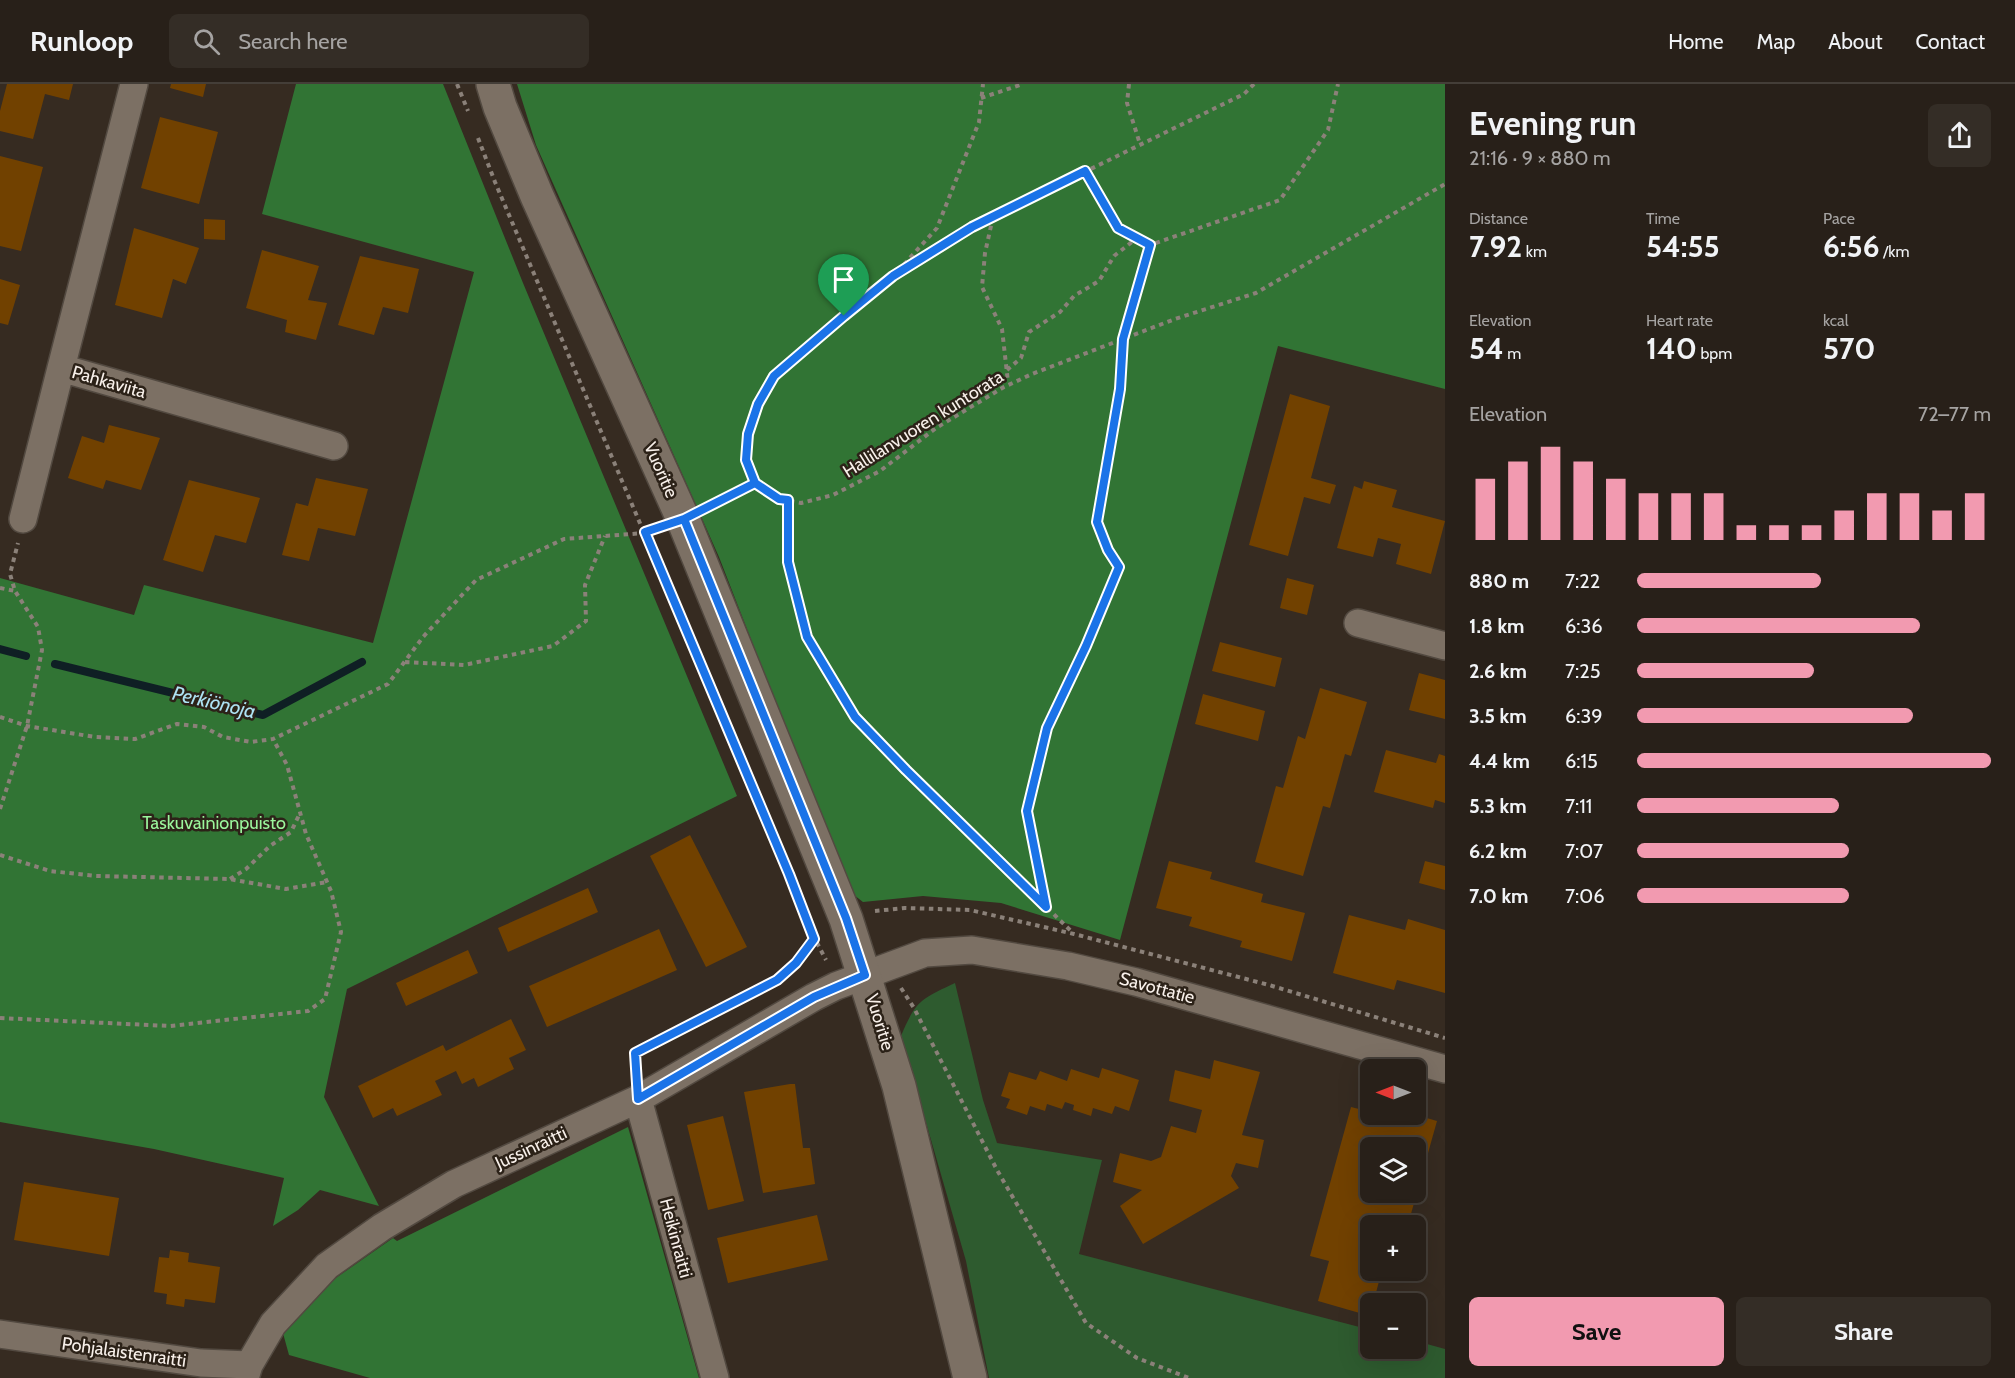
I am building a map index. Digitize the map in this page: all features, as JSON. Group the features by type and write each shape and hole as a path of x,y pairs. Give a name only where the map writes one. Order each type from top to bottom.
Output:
{"street":[{"name":"Pahkaviita","path":"134,84 61,368 334,446"},
{"name":"Vuoritie","path":"494,84 500,106 537,196 684,519 846,918 899,1086 970,1378"},
{"path":"23,519 61,368"},
{"path":"1358,623 1445,646"},
{"name":"Savottatie","path":"863,976 925,953 972,950 1068,966 1136,982 1445,1069"},
{"name":"Jussinraitti","path":"247,1372 273,1324 327,1266 382,1227 454,1184 638,1099 814,997 863,976"},
{"name":"Heikinraitti","path":"638,1099 715,1378"},
{"name":"Pohjalaistenraitti","path":"0,1334 201,1363 247,1372"}],"path":[{"path":"457,84 470,117"},
{"path":"893,276 937,228 979,122 983,84"},
{"path":"981,98 1023,84"},
{"path":"1129,84 1127,104 1140,145"},
{"path":"0,717 27,726 95,736 135,739 177,724 204,727 223,736 251,742 273,739 388,684 423,637 476,580 564,539 645,532 684,519 755,483 746,460 748,434 758,404 774,376 893,276 972,227 1244,94 1254,84"},
{"path":"1085,171 1118,228 1150,245 1280,200 1328,130 1338,84"},
{"path":"474,127 495,182 789,874 814,939 828,964 863,976 914,1008 997,1170 1086,1323 1137,1358 1189,1378"},
{"name":"Hallilanvuoren kuntorata","path":"755,483 779,499 801,503 834,495 880,471 936,428 1004,387 1175,319 1256,293 1445,184"},
{"path":"993,216 985,253 982,287 1002,329 1008,381"},
{"path":"1007,370 1021,358 1029,332 1060,312 1074,296 1099,281 1114,256 1137,238"},
{"path":"1046,907 1027,811 1047,728 1086,646 1119,567 1108,550 1097,522 1120,389 1123,339 1150,245"},
{"path":"788,500 788,562 807,637 855,717 1074,934"},
{"path":"0,809 27,726 42,650 38,627 15,591 10,574 23,519"},
{"path":"405,662 464,665 553,646 586,621 585,585 605,536"},
{"path":"0,588 15,591"},
{"path":"0,1018 170,1026 308,1011 325,999 341,932 331,891 306,834 287,765 273,739"},
{"path":"229,879 246,869 270,846 291,832 300,813"},
{"path":"0,855 50,871 73,874 150,879 191,877 229,879 286,889 327,882"},
{"path":"638,1099 635,1053 777,980 796,963 814,939"}],"green space":[{"name":"Taskuvainionpuisto","path":"296,84 443,84 523,283 737,796 347,989 324,1097 379,1206 320,1190 298,1210 273,1226 284,1178 154,1149 0,1122 0,578 134,615 144,585 373,643 474,272 262,214"},
{"path":"517,84 1445,84 1445,389 1278,346 1120,940 1001,903 923,896 863,902 854,895 802,771 719,557 536,145"},
{"path":"955,983 983,1100 997,1143 1102,1160 1079,1254 1360,1327 1360,1359 1426,1359 1426,1344 1445,1349 1445,1378 989,1378 966,1261 901,1036 916,1008 934,993"},
{"path":"628,1127 699,1378 370,1378 289,1355 281,1326 320,1289 393,1238 397,1241"}],"building":[{"path":"7,84 73,84 69,100 45,94 33,139 0,131 0,111"},
{"path":"171,84 206,84 203,97 170,88"},
{"path":"160,117 218,132 199,204 141,188"},
{"path":"0,156 43,167 21,251 0,246"},
{"path":"204,219 225,220 225,240 204,239"},
{"path":"134,228 199,248 186,284 173,279 162,318 115,305"},
{"path":"262,250 319,266 308,300 327,303 316,340 285,332 287,320 246,308"},
{"path":"360,256 419,269 408,313 383,307 374,335 338,325"},
{"path":"0,279 20,285 8,325 0,323"},
{"path":"1290,394 1330,406 1311,478 1336,485 1330,504 1304,497 1288,556 1249,545"},
{"path":"109,425 160,438 141,490 106,480 103,489 68,478 82,436 104,443"},
{"path":"316,478 368,489 355,536 318,528 309,561 282,555 296,503 308,506"},
{"path":"189,480 260,498 246,543 215,535 203,572 163,560"},
{"path":"1364,481 1397,490 1392,507 1445,521 1431,574 1396,564 1401,544 1378,538 1373,557 1337,548 1354,486 1362,489"},
{"path":"1287,578 1314,585 1307,615 1280,608"},
{"path":"1220,642 1282,658 1275,687 1212,671"},
{"path":"1419,673 1445,680 1445,719 1409,710"},
{"path":"1320,688 1367,702 1351,756 1345,754 1330,808 1323,806 1303,876 1255,862 1276,786 1283,788 1298,736 1305,739"},
{"path":"1203,694 1265,711 1258,741 1195,724"},
{"path":"1386,750 1436,763 1439,754 1445,756 1445,803 1435,800 1433,808 1374,792"},
{"path":"690,835 747,947 706,967 650,856"},
{"path":"1169,861 1212,872 1210,879 1263,894 1261,902 1305,913 1292,961 1240,947 1242,941 1189,926 1192,917 1156,908"},
{"path":"1425,861 1445,866 1445,890 1419,883"},
{"path":"588,888 598,912 508,952 498,928"},
{"path":"1349,915 1405,930 1408,919 1445,930 1445,993 1397,980 1394,990 1333,973"},
{"path":"659,929 677,970 547,1027 529,986"},
{"path":"468,950 478,973 406,1006 396,983"},
{"path":"511,1019 526,1050 509,1058 514,1069 478,1087 474,1078 462,1084 456,1071 435,1081 442,1095 397,1116 393,1108 373,1118 358,1086 443,1045 446,1051"},
{"path":"1214,1060 1260,1072 1242,1135 1264,1140 1258,1168 1236,1163 1231,1176 1239,1188 1143,1244 1120,1206 1142,1190 1113,1182 1120,1153 1151,1161 1161,1157 1171,1126 1196,1133 1202,1110 1169,1101 1175,1070 1210,1079"},
{"path":"1102,1068 1139,1080 1129,1111 1115,1106 1112,1114 1093,1108 1091,1116 1073,1110 1074,1105 1065,1102 1062,1109 1047,1104 1045,1111 1030,1106 1027,1115 1006,1108 1010,1099 1001,1096 1009,1072 1036,1080 1040,1071 1067,1081 1071,1069 1099,1078"},
{"path":"795,1084 803,1148 810,1148 815,1184 763,1193 744,1092"},
{"path":"1351,1107 1360,1109 1360,1125 1426,1125 1426,1118 1437,1121 1426,1160 1426,1137 1360,1137 1360,1203 1414,1203 1411,1215 1360,1215 1360,1281 1379,1281 1376,1293 1360,1293 1360,1313 1318,1301 1329,1261 1310,1256"},
{"path":"723,1116 744,1201 708,1210 687,1125"},
{"path":"24,1182 119,1198 109,1256 14,1240"},
{"path":"817,1215 828,1260 728,1283 717,1238"},
{"path":"170,1250 189,1253 188,1262 220,1267 215,1303 185,1299 184,1307 166,1304 167,1294 154,1292 159,1257 169,1258"}],"waterway":[{"name":"Perkiönoja","path":"0,649 26,656"},
{"name":"Perkiönoja","path":"55,664 263,715 362,662"}],"route":[{"path":"844,316 774,376 758,404 748,434 746,460 755,483 684,519 645,532 789,874 814,939 796,963 777,980 635,1053 638,1099 814,997 865,975 846,918 684,519 755,483 779,499 788,500 788,562 807,637 855,717 1046,907 1027,811 1047,728 1103,608 1119,567 1108,550 1097,522 1120,389 1123,339 1150,245 1118,228 1085,171 972,227 893,276 844,316"}]}
